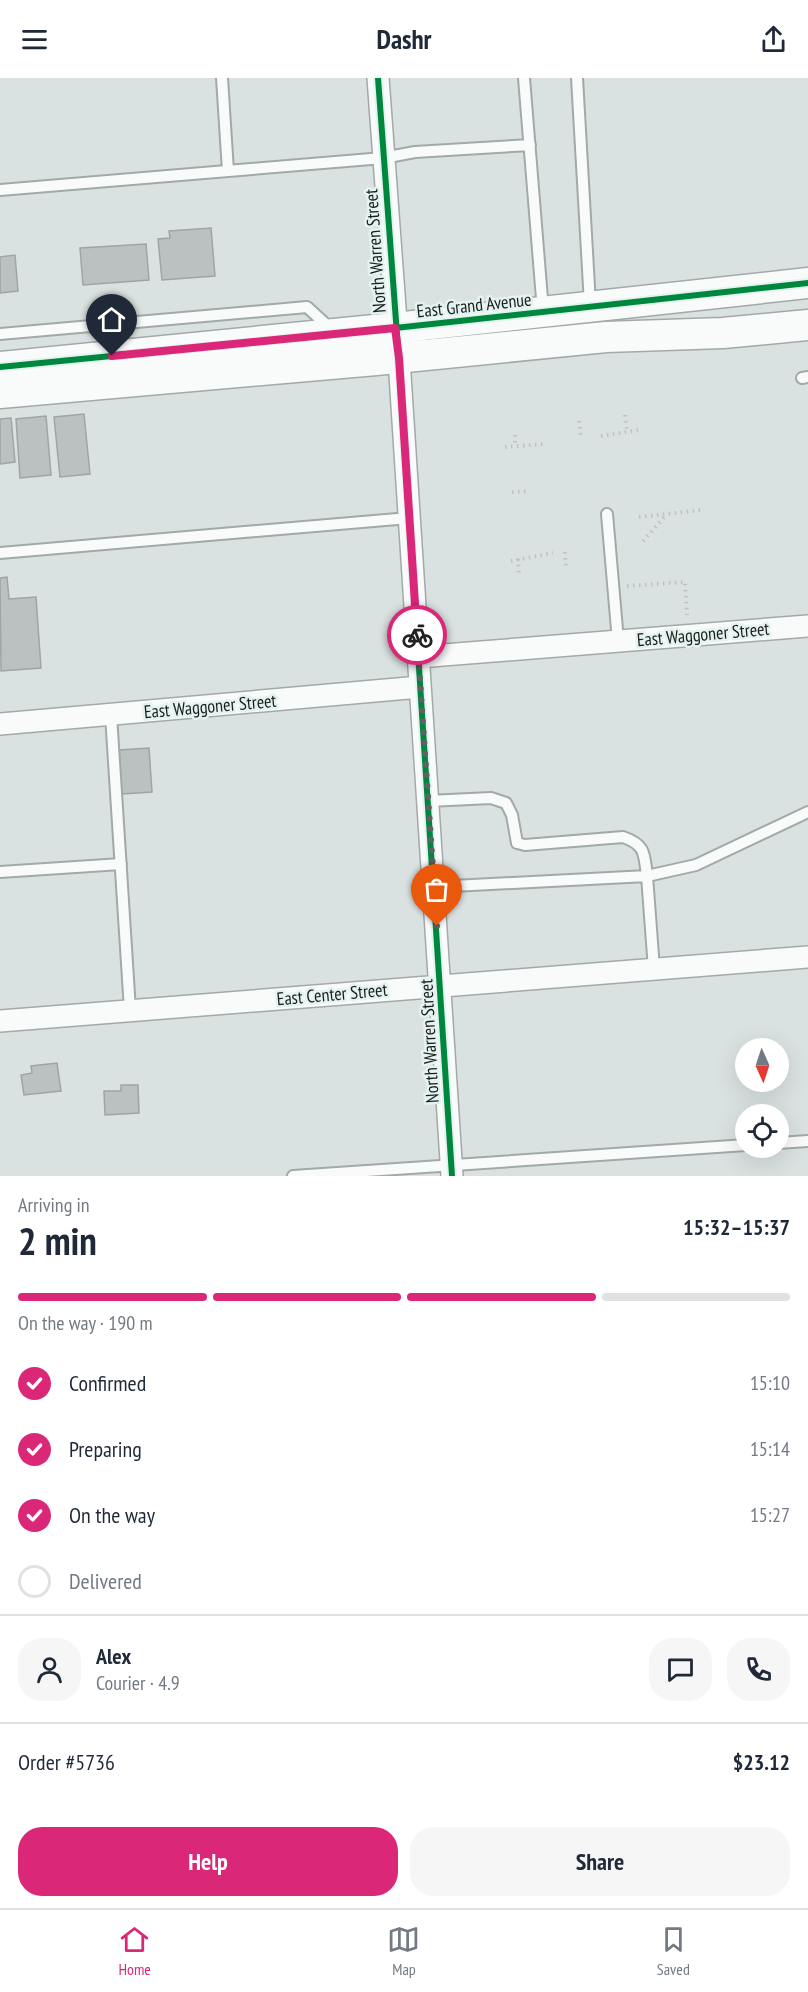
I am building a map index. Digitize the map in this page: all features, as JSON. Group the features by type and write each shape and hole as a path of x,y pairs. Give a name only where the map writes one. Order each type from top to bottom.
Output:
{"street":[{"name":"North Warren Street","path":"378,78 399,358 452,1170"},
{"name":"East Grand Avenue","path":"0,367 395,328 808,283"},
{"path":"0,393 399,358 606,337 723,333 808,325"},
{"name":"East Waggoner Street","path":"418,657 808,626"},
{"name":"East Waggoner Street","path":"0,724 420,687"},
{"name":"East Center Street","path":"0,1021 808,957"}],"lane":[{"path":"222,78 228,171"},
{"path":"524,78 543,312"},
{"path":"577,78 590,307"},
{"path":"0,190 383,158 415,152 530,141"},
{"path":"0,334 307,307 337,334"},
{"path":"607,514 618,641"},
{"path":"0,554 409,518"},
{"path":"111,715 130,1010"},
{"path":"428,801 491,798 506,803 512,815 517,843 525,845 623,837 636,842 644,853 654,969"},
{"path":"434,887 647,876 696,865 808,812"},
{"path":"0,872 121,864"},
{"path":"789,1142 808,1141"},
{"path":"293,1176 452,1170 735,1146"}],"path":[{"path":"625,416 627,431"},
{"path":"579,421 581,437"},
{"path":"601,436 639,430"},
{"path":"515,435 516,446"},
{"path":"505,447 544,444"},
{"path":"512,492 528,491"},
{"path":"639,517 701,510"},
{"path":"643,542 667,514"},
{"path":"565,552 566,570"},
{"path":"511,561 553,553"},
{"path":"518,559 519,576"},
{"path":"626,586 685,582 688,620"}],"building":[{"path":"211,228 215,276 162,280 158,239 170,238 169,231"},
{"path":"146,244 149,280 83,285 80,248"},
{"path":"15,255 18,291 0,293 0,257"},
{"path":"84,414 90,474 60,477 54,417"},
{"path":"46,416 51,475 20,478 16,419"},
{"path":"11,418 15,462 0,464 0,419"},
{"path":"7,577 9,599 36,597 41,668 1,671 0,578"},
{"path":"149,748 152,792 122,794 119,750"},
{"path":"57,1063 61,1091 24,1095 21,1075 32,1073 31,1066"},
{"path":"121,1085 138,1085 139,1113 105,1115 104,1091 121,1091"}],"cycle path":[{"path":"378,78 400,375 452,1176"},
{"path":"0,367 395,328 808,283"}],"way so far":[{"path":"417,635 437,926"}],"route":[{"path":"112,356 395,328 399,358 417,635"}]}
